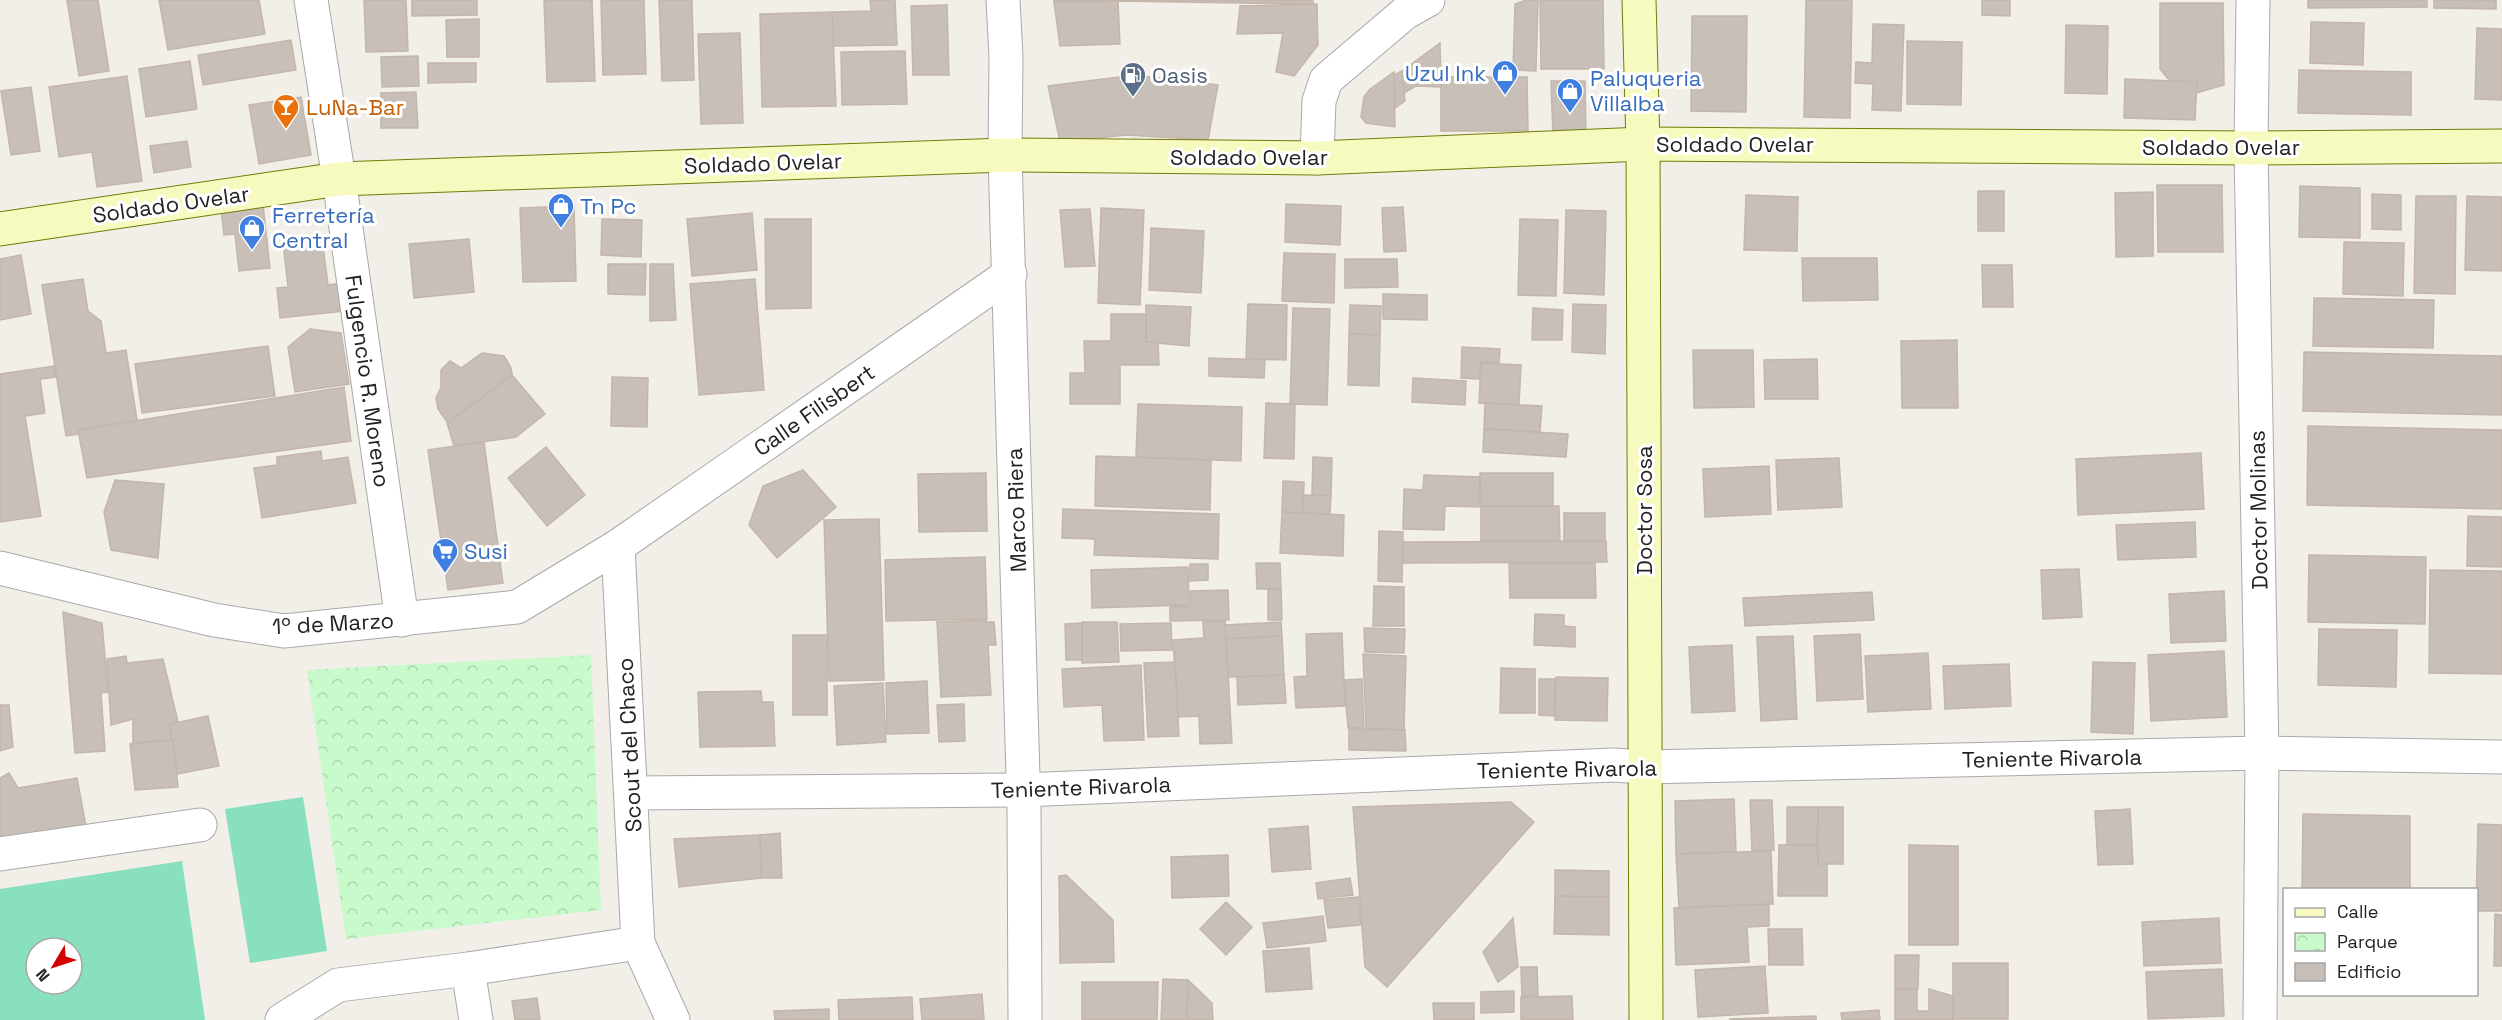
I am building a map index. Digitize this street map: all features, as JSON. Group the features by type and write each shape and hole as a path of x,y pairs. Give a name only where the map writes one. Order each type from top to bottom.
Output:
{"main road":[{"name":"Doctor Sosa","path":"1639,0 1643,144 1646,1020"},
{"name":"Soldado Ovelar","path":"0,229 339,179 1005,155 1317,158 1643,144 2251,148 2502,146"}],"street":[{"name":"Fulgencio R. Moreno","path":"311,0 402,620"},
{"name":"Marco Riera","path":"1003,0 1006,57 1005,155 1023,790 1025,1020"},
{"path":"1317,158 1319,101 1326,80 1405,14 1428,0"},
{"name":"Doctor Molinas","path":"2253,0 2251,148 2262,753 2260,1020"},
{"name":"Calle Filisbert","path":"618,546 1010,274"},
{"name":"1º de Marzo","path":"0,568 214,620 284,631 517,607 618,546"},
{"name":"Scout del Chaco","path":"618,546 638,944"},
{"name":"Teniente Rivarola","path":"632,793 1023,790 1613,765 1645,767 2262,753 2502,757"},
{"path":"0,854 200,825"},
{"path":"282,1020 338,985 638,944 673,1020"},
{"path":"468,969 476,1020"}],"green space":[{"path":"591,655 601,910 346,939 307,670"},
{"path":"303,797 327,951 250,963 225,809"},
{"path":"182,861 205,1020 0,1020 0,889"}],"building":[{"path":"67,0 98,0 109,71 79,76"},
{"path":"159,0 259,0 265,34 168,50"},
{"path":"364,0 406,0 408,51 366,52"},
{"path":"412,0 477,0 477,15 412,16"},
{"path":"544,0 592,0 595,81 547,82"},
{"path":"601,0 644,0 646,74 603,75"},
{"path":"659,0 692,0 694,80 662,81"},
{"path":"870,0 895,0 897,45 833,46 832,12 871,11"},
{"path":"1054,0 1313,0 1313,4 1054,2"},
{"path":"1526,0 1538,0 1536,71 1513,70 1515,4"},
{"path":"1540,0 1603,0 1604,69 1541,69"},
{"path":"1806,0 1852,0 1850,118 1804,117"},
{"path":"1982,0 2010,0 2010,16 1982,15"},
{"path":"2308,0 2427,0 2427,7 2308,8"},
{"path":"2434,0 2496,0 2496,9 2434,8"},
{"path":"1118,1 1120,44 1060,46 1054,2"},
{"path":"2160,3 2223,3 2224,85 2183,97 2160,69"},
{"path":"1317,4 1318,45 1294,76 1276,72 1283,33 1237,34 1240,6"},
{"path":"947,5 949,75 913,75 911,6"},
{"path":"832,12 836,106 762,107 760,14"},
{"path":"1692,16 1747,16 1746,112 1691,111"},
{"path":"479,19 479,57 447,57 446,20"},
{"path":"2311,22 2364,23 2363,65 2310,63"},
{"path":"1873,24 1904,25 1901,111 1872,110 1873,84 1855,83 1856,62 1872,63"},
{"path":"2066,25 2108,26 2107,94 2065,93"},
{"path":"2477,28 2502,29 2502,100 2475,99"},
{"path":"740,33 743,123 701,124 698,34"},
{"path":"291,40 296,70 203,85 198,55"},
{"path":"1907,41 1962,42 1961,105 1907,104"},
{"path":"1440,43 1441,87 1416,86 1404,93 1402,71"},
{"path":"905,51 907,104 842,105 841,52"},
{"path":"418,56 419,86 382,87 381,57"},
{"path":"190,61 197,109 146,117 139,69"},
{"path":"428,63 476,63 476,82 428,83"},
{"path":"2299,70 2411,72 2411,115 2298,113"},
{"path":"1402,71 1405,101 1395,108 1394,75"},
{"path":"1394,72 1395,127 1366,123 1361,117 1364,97 1369,90"},
{"name":"Oasis","path":"1135,75 1218,85 1208,140 1126,135 1060,142 1048,86"},
{"path":"127,76 142,181 97,187 92,152 59,157 49,87"},
{"path":"1441,77 1527,77 1528,131 1441,131"},
{"path":"2125,79 2197,82 2195,120 2124,118"},
{"path":"1551,81 1585,81 1586,135 1553,135"},
{"path":"31,87 40,151 11,155 1,91"},
{"path":"416,92 418,128 381,128 381,93"},
{"path":"301,97 311,155 259,164 249,105"},
{"path":"187,141 191,167 154,173 150,146"},
{"path":"2157,185 2222,185 2223,252 2158,252"},
{"path":"2300,186 2360,188 2360,238 2299,237"},
{"path":"1978,191 2004,191 2004,231 1978,231"},
{"path":"2153,192 2153,256 2116,257 2115,193"},
{"path":"2372,194 2401,195 2401,230 2372,229"},
{"path":"1746,195 1798,197 1797,251 1744,250"},
{"path":"2416,196 2456,196 2455,294 2414,293"},
{"path":"2467,196 2502,197 2502,271 2465,270"},
{"path":"1286,204 1341,206 1340,245 1285,242"},
{"name":"Ferretería Central","path":"263,205 270,268 239,271 235,234 224,235 221,209"},
{"path":"574,206 576,281 523,282 520,208"},
{"path":"1403,207 1406,251 1384,252 1382,208"},
{"path":"1101,208 1144,210 1140,305 1098,303"},
{"path":"1090,209 1095,266 1065,267 1060,210"},
{"path":"1566,210 1606,211 1604,295 1564,293"},
{"path":"752,213 757,270 692,276 687,219"},
{"path":"602,219 642,220 641,257 601,255"},
{"path":"765,219 811,219 811,308 766,309"},
{"path":"1520,219 1558,220 1556,296 1518,295"},
{"path":"1151,228 1204,231 1201,293 1149,290"},
{"path":"322,238 328,285 340,283 344,311 280,318 277,288 288,287 283,242"},
{"path":"469,239 474,292 414,298 409,244"},
{"path":"2344,242 2404,243 2403,296 2343,294"},
{"path":"1284,253 1335,254 1334,303 1282,301"},
{"path":"21,255 31,314 0,320 0,259"},
{"path":"1802,258 1877,258 1878,300 1803,301"},
{"path":"1345,259 1397,259 1398,287 1345,288"},
{"path":"608,264 646,264 645,295 608,294"},
{"path":"650,264 673,264 676,320 650,321"},
{"path":"1982,265 2012,265 2013,307 1983,307"},
{"path":"83,279 88,311 101,321 106,353 126,350 138,426 66,436 42,285"},
{"path":"755,279 764,390 699,395 690,284"},
{"path":"1383,294 1427,295 1427,320 1383,319"},
{"path":"2314,298 2434,300 2433,348 2313,346"},
{"path":"1248,304 1287,305 1286,360 1246,359"},
{"path":"1573,304 1606,305 1605,354 1572,352"},
{"path":"1146,305 1191,307 1189,346 1146,342"},
{"path":"1350,305 1381,306 1380,335 1349,334"},
{"path":"1293,308 1330,309 1327,405 1290,404"},
{"path":"1533,308 1563,310 1562,340 1532,340"},
{"path":"1111,314 1146,314 1146,342 1158,342 1159,365 1120,365 1120,404 1070,404 1070,373 1085,373 1084,341 1111,341"},
{"path":"310,329 341,333 349,384 295,392 288,347"},
{"path":"1349,334 1380,335 1379,386 1348,385"},
{"path":"1957,340 1958,408 1902,408 1901,341"},
{"path":"268,346 275,396 142,413 135,364"},
{"path":"1462,347 1500,349 1499,363 1481,362 1480,379 1461,378"},
{"path":"1693,350 1753,350 1754,407 1694,408"},
{"path":"2304,352 2502,356 2502,415 2303,411"},
{"path":"482,353 504,356 511,368 513,379 480,403 460,432 454,432 438,409 436,398 441,387 441,370 450,361 461,368"},
{"path":"1209,358 1265,360 1264,378 1209,376"},
{"path":"1817,359 1818,399 1765,399 1764,360"},
{"path":"1481,363 1521,365 1519,405 1479,403"},
{"path":"54,366 56,377 40,379 45,413 25,416 41,516 0,522 0,374"},
{"path":"512,375 545,414 516,437 454,446 447,423"},
{"path":"612,377 648,378 647,427 611,426"},
{"path":"1413,378 1466,381 1465,405 1412,402"},
{"path":"344,387 351,441 87,478 78,430"},
{"path":"1266,403 1295,404 1294,459 1264,458"},
{"path":"1485,403 1542,406 1540,432 1484,429"},
{"path":"1138,404 1242,407 1241,461 1136,457"},
{"path":"2308,426 2502,430 2502,509 2307,505"},
{"path":"1484,429 1568,434 1566,457 1483,452"},
{"path":"484,442 503,583 448,590 428,450"},
{"path":"546,447 585,495 547,526 508,478"},
{"path":"321,451 322,461 348,457 356,503 262,518 254,468 277,465 277,457"},
{"path":"2201,453 2204,509 2078,515 2076,459"},
{"path":"1096,456 1211,460 1210,510 1095,506"},
{"path":"1313,457 1332,458 1331,496 1312,495"},
{"path":"1839,458 1842,507 1778,510 1776,460"},
{"path":"1769,466 1771,514 1705,517 1703,469"},
{"path":"803,470 836,507 777,558 749,525 763,486"},
{"path":"986,473 987,531 919,532 918,474"},
{"path":"1480,473 1553,473 1553,506 1481,506"},
{"path":"1424,475 1480,477 1479,507 1445,506 1444,530 1403,529 1404,489 1423,490"},
{"path":"115,480 164,484 158,558 111,550 104,512"},
{"path":"1283,481 1304,482 1303,513 1282,512"},
{"path":"1303,495 1331,496 1330,514 1303,513"},
{"path":"1481,506 1559,506 1560,541 1481,541"},
{"path":"1063,509 1219,514 1218,559 1094,555 1095,539 1062,538"},
{"path":"1282,512 1344,515 1343,556 1280,553"},
{"path":"1564,513 1605,513 1605,540 1564,541"},
{"path":"2468,516 2502,517 2502,567 2467,566"},
{"path":"879,519 884,680 829,681 824,520"},
{"path":"2195,522 2196,557 2118,560 2116,525"},
{"path":"1379,531 1403,532 1402,582 1378,581"},
{"path":"1606,541 1607,562 1403,563 1403,542"},
{"path":"2309,555 2426,557 2425,624 2308,622"},
{"path":"985,557 987,619 886,621 885,560"},
{"path":"1256,563 1280,563 1281,589 1257,589"},
{"path":"1509,563 1595,563 1596,598 1510,598"},
{"path":"1190,564 1208,564 1208,580 1190,581"},
{"path":"1188,567 1189,605 1092,608 1091,570"},
{"path":"2079,569 2082,617 2043,619 2041,570"},
{"path":"2430,570 2502,571 2502,674 2429,673"},
{"path":"1374,586 1404,587 1404,626 1373,626"},
{"path":"1268,589 1281,589 1282,620 1268,620"},
{"path":"1228,590 1229,620 1170,621 1170,607 1191,606 1190,591"},
{"path":"2224,591 2226,641 2171,643 2169,594"},
{"path":"1872,592 1874,620 1745,626 1743,598"},
{"path":"63,612 102,623 108,692 101,693 105,751 75,753"},
{"path":"1535,614 1564,615 1564,626 1575,627 1575,647 1534,645"},
{"path":"986,620 986,622 994,622 996,645 988,645 991,695 941,697 937,622"},
{"path":"1225,621 1232,743 1200,744 1199,716 1178,717 1173,640 1204,638 1203,622"},
{"path":"1082,622 1117,622 1119,662 1082,663"},
{"path":"1281,622 1282,636 1226,639 1225,625"},
{"path":"1082,623 1082,660 1066,660 1065,624"},
{"path":"1171,623 1172,650 1121,651 1120,624"},
{"path":"1364,628 1405,629 1404,653 1365,652"},
{"path":"2319,629 2397,630 2396,687 2318,685"},
{"path":"1342,633 1345,706 1296,708 1294,677 1307,676 1306,634"},
{"path":"1860,634 1863,699 1817,701 1814,636"},
{"path":"793,635 827,635 827,715 793,715"},
{"path":"1282,636 1284,675 1228,677 1226,639"},
{"path":"1793,636 1797,719 1761,721 1757,637"},
{"path":"1732,645 1735,711 1692,713 1689,647"},
{"path":"2224,651 2227,717 2151,721 2148,655"},
{"path":"1928,653 1931,709 1868,712 1865,656"},
{"path":"1363,654 1406,656 1404,730 1366,728"},
{"path":"126,656 127,663 163,659 178,722 170,724 171,740 133,743 133,719 111,725 107,659"},
{"path":"1175,662 1179,736 1148,737 1144,663"},
{"path":"2093,662 2135,663 2133,734 2091,732"},
{"path":"2009,664 2011,706 1945,709 1943,666"},
{"path":"1141,665 1144,740 1104,741 1102,705 1064,707 1062,669"},
{"path":"1501,668 1535,669 1535,713 1500,713"},
{"path":"1284,675 1286,703 1238,705 1237,677"},
{"path":"1556,677 1608,678 1607,721 1555,720"},
{"path":"1362,679 1364,728 1348,728 1344,680"},
{"path":"1539,679 1555,679 1555,716 1539,715"},
{"path":"927,681 929,733 887,734 886,683"},
{"path":"883,683 886,742 837,745 834,686"},
{"path":"761,691 762,702 773,702 775,746 700,747 698,692"},
{"path":"964,704 965,741 939,742 937,705"},
{"path":"0,705 9,705 13,747 0,751"},
{"path":"208,716 219,766 177,774 170,724"},
{"path":"1349,729 1405,730 1406,751 1349,750"},
{"path":"173,740 178,787 135,790 130,744"},
{"path":"9,773 18,788 77,778 86,826 0,840 0,778"},
{"path":"1734,799 1736,852 1676,854 1675,801"},
{"path":"1750,800 1772,800 1774,850 1752,851"},
{"path":"1511,802 1534,822 1387,987 1365,967 1353,807"},
{"path":"1787,807 1818,807 1817,845 1787,845"},
{"path":"1818,807 1843,807 1843,864 1818,864"},
{"path":"2130,809 2133,864 2098,865 2095,811"},
{"path":"2303,814 2410,816 2410,888 2302,888"},
{"path":"2478,824 2502,825 2502,911 2478,911"},
{"path":"1308,826 1311,869 1272,872 1269,829"},
{"path":"780,833 782,878 761,878 760,835"},
{"path":"760,835 761,878 679,887 674,839"},
{"path":"1779,845 1817,845 1818,864 1827,864 1827,896 1778,896"},
{"path":"1909,845 1958,846 1958,945 1909,945"},
{"path":"1771,851 1773,904 1679,908 1676,854"},
{"path":"1228,855 1229,896 1172,898 1171,857"},
{"path":"1555,870 1609,871 1609,897 1555,896"},
{"path":"1066,875 1113,920 1114,962 1060,963 1059,876"},
{"path":"1350,878 1353,895 1318,899 1316,883"},
{"path":"1555,896 1609,897 1609,935 1554,934"},
{"path":"1358,897 1361,925 1328,928 1324,900"},
{"path":"1226,902 1252,927 1226,955 1200,929"},
{"path":"1769,904 1769,926 1747,927 1749,962 1676,965 1674,908"},
{"path":"2495,914 2502,915 2502,966 2494,966"},
{"path":"1323,916 1326,941 1267,948 1263,923"},
{"path":"1513,918 1518,967 1498,982 1483,952"},
{"path":"2219,918 2221,963 2144,966 2142,922"},
{"path":"1768,929 1802,929 1803,965 1769,965"},
{"path":"1309,948 1312,989 1266,992 1263,951"},
{"path":"1895,955 1919,955 1918,989 1895,989"},
{"path":"1953,963 2008,963 2008,1019 1953,1019"},
{"path":"1765,966 1768,1013 1698,1017 1695,970"},
{"path":"1521,967 1537,967 1538,996 1522,996"},
{"path":"2222,969 2224,1016 2148,1019 2146,972"},
{"path":"1163,979 1188,980 1187,1020 1161,1020"},
{"path":"1188,980 1212,1003 1213,1020 1187,1020"},
{"path":"1082,982 1158,982 1157,1020 1082,1020"},
{"path":"1895,989 1917,989 1917,1011 1929,1011 1929,989 1953,996 1953,1020 1895,1020"},
{"path":"1514,991 1514,1012 1481,1013 1481,992"},
{"path":"982,994 984,1020 922,1020 920,999"},
{"path":"1572,996 1573,1020 1521,1020 1521,997"},
{"path":"912,997 913,1020 839,1020 838,1000"},
{"path":"537,998 540,1020 515,1020 512,1001"},
{"path":"1433,1003 1474,1003 1474,1020 1434,1020"},
{"path":"829,1009 829,1020 775,1020 774,1011"},
{"path":"1879,1010 1880,1020 1842,1020 1841,1013"},
{"path":"1816,1016 1816,1020 1730,1020 1730,1019"}],"place":[{"name":"Uzul Ink","path":"1505,96"},
{"name":"Oasis","path":"1133,98"},
{"name":"Paluqueria Villalba","path":"1570,114"},
{"name":"LuNa-Bar","path":"286,130"},
{"name":"Tn Pc","path":"561,229"},
{"name":"Ferretería Central","path":"252,251"},
{"name":"Susi","path":"445,574"}]}
